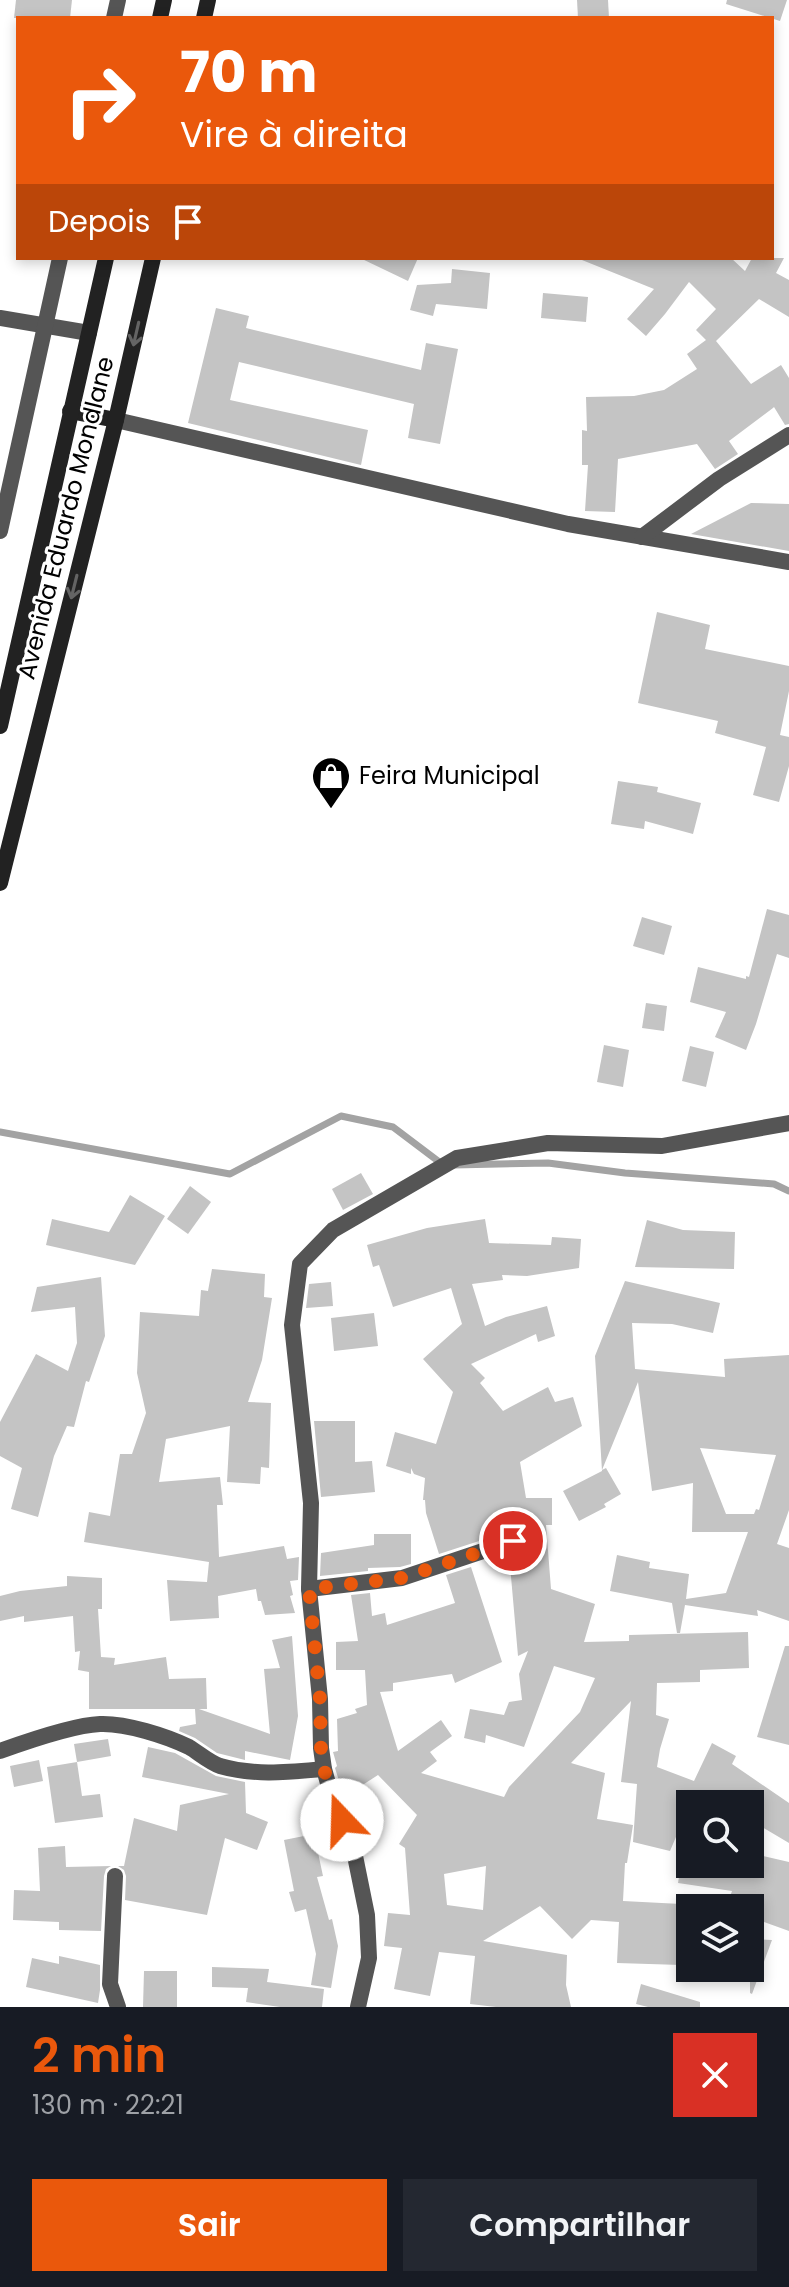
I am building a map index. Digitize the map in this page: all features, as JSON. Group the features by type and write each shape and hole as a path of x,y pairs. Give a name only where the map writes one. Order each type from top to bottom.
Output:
{"main road":[{"name":"Avenida Eduardo Mondlane","path":"0,726 106,260"},
{"name":"Avenida Eduardo Mondlane","path":"0,883 116,420 153,260"},
{"path":"70,411 116,420"}],"street":[{"path":"0,531 60,260"},
{"path":"0,318 89,333"},
{"path":"116,420 568,524 789,562"},
{"path":"642,537 719,479 789,435"},
{"path":"358,2007 369,1958 367,1915 353,1846 331,1794 321,1748 320,1699 309,1589 311,1503 292,1325 300,1264 333,1230 457,1158 548,1143 662,1146 789,1123"},
{"path":"309,1589 402,1578 513,1541"},
{"path":"0,1751 99,1724 124,1726 187,1746 219,1765 268,1774 324,1769"},
{"path":"115,1876 110,1984 118,2007"}],"building":[{"path":"16,0 72,0 70,16 14,18"},
{"path":"577,0 608,0 609,16 578,16"},
{"path":"727,0 787,0 780,21 774,16 726,4"},
{"path":"784,258 776,273 789,280 789,317 759,299 716,341 751,384 781,365 789,378 789,424 785,425 774,407 729,441 738,454 715,469 697,444 618,459 615,512 585,511 588,465 582,465 582,430 587,431 586,397 634,396 664,390 697,369 687,354 706,340 696,330 716,309 689,282 646,336 627,319 654,289 582,260 733,260 745,271 751,260"},
{"path":"364,260 417,260 408,281"},
{"path":"452,269 490,273 487,309 436,304 433,316 410,310 417,285 451,283"},
{"path":"543,293 588,297 586,322 541,318"},
{"path":"216,308 249,316 246,328 421,370 426,343 458,349 440,444 408,438 414,404 239,362 230,400 368,430 361,465 188,423"},
{"path":"751,503 789,504 789,551 691,534"},
{"path":"657,612 710,625 705,649 789,666 789,691 780,735 789,737 789,766 779,802 753,795 766,747 715,733 718,721 638,703"},
{"path":"618,781 658,787 657,792 701,803 693,834 645,821 644,829 611,824"},
{"path":"767,909 789,915 789,958 777,954 746,1050 715,1037 726,1012 690,1002 698,967 746,979 746,976 749,977"},
{"path":"642,917 672,926 664,955 633,946"},
{"path":"646,1003 667,1006 664,1031 642,1028"},
{"path":"604,1045 629,1050 623,1087 597,1082"},
{"path":"690,1046 714,1052 706,1087 682,1081"},
{"path":"361,1173 373,1194 343,1210 332,1189"},
{"path":"190,1186 211,1202 188,1234 167,1219"},
{"path":"130,1195 165,1216 135,1265 46,1245 52,1219 109,1232"},
{"path":"485,1219 489,1243 551,1245 552,1237 581,1239 579,1268 527,1276 502,1275 503,1280 472,1284 485,1326 547,1306 555,1336 538,1342 536,1334 471,1364 485,1378 480,1383 503,1411 548,1387 555,1402 573,1397 582,1426 520,1462 526,1498 552,1498 552,1525 546,1525 551,1589 595,1604 584,1642 629,1641 629,1635 748,1632 749,1668 700,1670 700,1682 657,1683 656,1715 669,1719 657,1767 694,1781 712,1743 736,1756 732,1764 789,1803 789,1843 764,1828 764,1790 676,1790 676,1837 670,1851 633,1842 637,1784 621,1782 631,1701 571,1763 605,1773 597,1819 633,1825 625,1863 623,1901 676,1904 676,1965 617,1963 619,1922 591,1920 572,1939 540,1906 483,1941 567,1955 566,1985 571,2007 470,2004 475,1956 439,1952 430,1996 394,1989 402,1948 384,1946 388,1913 410,1915 405,1848 399,1844 417,1815 378,1775 344,1797 335,1768 333,1752 338,1751 337,1719 357,1713 355,1709 367,1705 365,1670 336,1670 336,1642 358,1641 351,1595 370,1593 372,1616 385,1613 387,1625 455,1603 446,1575 471,1567 502,1662 455,1683 452,1674 393,1683 393,1691 380,1692 398,1751 441,1720 452,1736 430,1752 437,1761 421,1773 504,1797 509,1787 580,1712 595,1678 554,1666 524,1747 486,1735 485,1743 464,1738 470,1709 504,1715 509,1702 522,1700 519,1674 528,1651 518,1656 509,1554 521,1549 524,1538 520,1532 510,1531 439,1554 423,1500 425,1478 414,1474 411,1468 411,1474 386,1466 395,1432 436,1444 453,1392 423,1359 462,1324 451,1288 393,1307 379,1265 373,1267 367,1245 427,1228","holes":["486,1866 483,1910 447,1905 444,1874"]},
{"path":"647,1220 683,1230 735,1232 734,1269 635,1267"},
{"path":"212,1269 265,1274 264,1297 272,1298 262,1360 248,1402 271,1403 269,1468 261,1467 260,1484 227,1482 230,1426 166,1439 159,1482 220,1477 223,1505 217,1505 219,1557 284,1546 287,1559 299,1557 298,1580 290,1581 295,1613 265,1615 256,1589 218,1596 219,1618 170,1621 167,1580 207,1582 209,1562 84,1542 89,1512 110,1516 120,1454 132,1454 146,1413 137,1373 140,1312 199,1316 201,1290 208,1291"},
{"path":"101,1277 105,1336 89,1382 86,1381 74,1427 67,1426 54,1456 38,1517 11,1509 22,1468 0,1456 0,1422 36,1354 68,1371 77,1343 75,1307 31,1312 37,1287"},
{"path":"625,1281 720,1303 713,1333 672,1324 632,1323 635,1369 725,1377 724,1359 789,1355 789,1510 777,1544 789,1548 789,1621 757,1610 758,1616 685,1605 680,1633 677,1633 672,1603 610,1591 617,1555 650,1562 649,1568 689,1574 686,1599 726,1593 748,1532 692,1532 693,1483 652,1491 638,1382 602,1470 606,1468 621,1494 604,1504 606,1507 579,1521 563,1491 602,1471 595,1356","holes":["700,1448 776,1455 759,1510 756,1509 754,1514 726,1514"]},
{"path":"331,1282 333,1306 306,1308 309,1284"},
{"path":"374,1313 378,1346 334,1351 331,1318"},
{"path":"314,1421 355,1421 355,1462 372,1461 375,1492 321,1497"},
{"path":"374,1534 411,1534 411,1564 320,1576 321,1553 374,1545"},
{"path":"67,1576 102,1578 102,1609 98,1609 101,1657 115,1658 114,1665 166,1657 169,1679 206,1678 207,1709 199,1709 270,1734 264,1669 280,1668 272,1640 292,1636 298,1716 290,1760 245,1751 245,1760 217,1753 179,1731 180,1727 196,1724 195,1709 89,1709 89,1672 78,1670 80,1651 75,1652 73,1616 24,1622 24,1616 0,1621 0,1596 67,1586"},
{"path":"785,1646 789,1646 789,1745 757,1737"},
{"path":"108,1739 111,1756 77,1762 74,1744"},
{"path":"148,1747 175,1753 216,1776 245,1782 246,1813 268,1822 257,1850 225,1838 207,1915 125,1900 126,1876 118,1866 124,1866 134,1818 177,1831 180,1805 229,1794 142,1777"},
{"path":"39,1760 43,1781 14,1787 10,1766"},
{"path":"77,1762 82,1796 100,1794 103,1817 55,1823 47,1767"},
{"path":"314,1834 323,1876 317,1877 338,1946 331,1988 311,1985 316,1954 306,1909 295,1912 289,1892 294,1891 284,1840"},
{"path":"65,1846 66,1867 111,1866 104,1876 101,1931 59,1930 59,1922 13,1920 14,1890 40,1891 38,1848"},
{"path":"764,1856 789,1862 789,1931 764,1922 764,1894 731,1894 732,1891 678,1883 679,1878 764,1878"},
{"path":"764,1940 772,1940 764,1962"},
{"path":"59,1956 100,1965 98,2003 26,1987 32,1958 59,1964"},
{"path":"212,1967 269,1969 267,1982 324,1989 322,2007 280,2007 246,2002 248,1988 212,1987"},
{"path":"144,1971 177,1971 177,2007 143,2007"},
{"path":"750,1982 756,1982 752,1994"},
{"path":"641,1984 700,2002 700,2007 648,2007 636,2004"}],"waterway":[{"path":"0,1132 230,1174 341,1116 393,1127 442,1164"},
{"path":"454,1165 548,1163 625,1173 774,1184 789,1191"}],"place":[{"name":"Feira Municipal","path":"331,810"}],"route":[{"path":"342,1820 324,1769 309,1589 402,1578 513,1541"}]}
